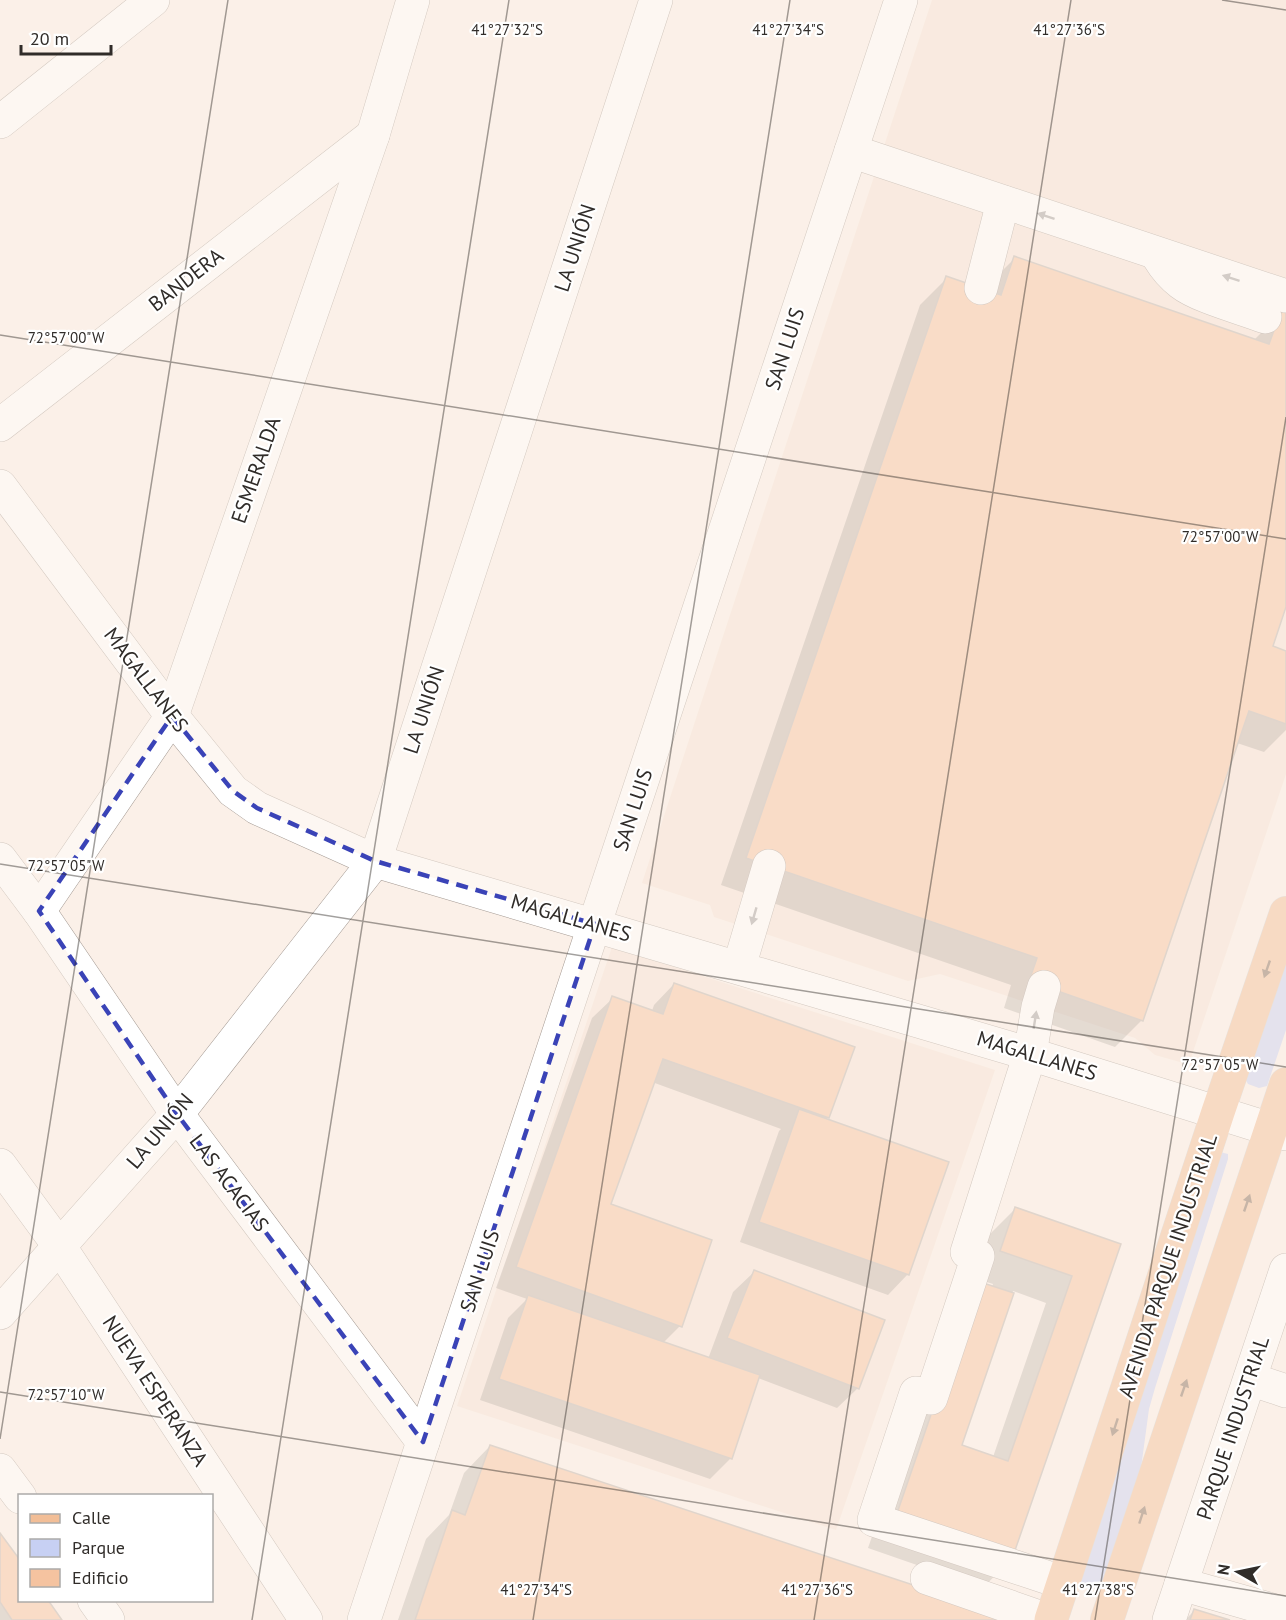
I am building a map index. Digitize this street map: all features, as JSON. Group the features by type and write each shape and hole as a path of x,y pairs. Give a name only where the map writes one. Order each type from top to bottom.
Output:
{"main road":[{"name":"AVENIDA PARQUE INDUSTRIAL","path":"1050,1620 1286,913"},
{"path":"1064,1583 1110,1610 1278,1132 1286,1084"}],"street":[{"path":"0,122 153,0"},
{"name":"ESMERALDA","path":"39,911 171,716 373,135 413,0"},
{"name":"LA UNIÓN","path":"0,1313 177,1114 375,861 656,0"},
{"name":"SAN LUIS","path":"364,1620 901,0"},
{"name":"BANDERA","path":"0,425 373,135"},
{"path":"851,151 1154,252 1276,306"},
{"path":"981,288 1003,202"},
{"name":"MAGALLANES","path":"3,496 171,716 233,791 257,808 375,861 1030,1054 1278,1132"},
{"name":"LAS ACACIAS","path":"0,859 39,911 177,1114 423,1442"},
{"path":"739,967 769,866"},
{"path":"1044,987 1030,1054 967,1252 978,1256 931,1398 916,1393 874,1520 1064,1583"},
{"name":"NUEVA ESPERANZA","path":"0,1165 60,1247 306,1620"},
{"name":"PARQUE INDUSTRIAL","path":"1169,1620 1286,1270"},
{"path":"1250,1379 1286,1391"},
{"path":"0,1470 18,1494"},
{"path":"927,1578 1050,1620"},
{"path":"1181,1584 1286,1614"},
{"path":"95,1602 108,1620"}],"highlighted area":[{"path":"172,716 233,791 257,808 375,861 595,924 423,1442 177,1114 39,911"}],"shaded area":[{"path":"932,0 1286,0 1286,774 1191,1058 1180,1062 1155,1055 1135,1038 940,974 908,981 714,917 710,905 642,883"},
{"path":"612,947 995,1070 836,1530 457,1406"}],"green space":[{"path":"1286,953 1286,1030 1267,1086 1259,1088 1248,1084 1244,1077"},
{"path":"1220,1152 1228,1154 1228,1159 1149,1409 1141,1468 1104,1580 1090,1585 1080,1583"}],"building":[{"path":"1014,256 1269,344 1281,311 1286,313 1286,607 1273,646 1286,651 1286,724 1249,711 1143,1021 1029,981 1037,958 746,858 946,276 1001,295"},
{"path":"674,983 855,1047 829,1118 663,1059 611,1204 712,1240 682,1327 516,1267 612,996 663,1014"},
{"path":"799,1109 949,1162 909,1275 759,1222"},
{"path":"1015,1207 1121,1244 1011,1562 894,1522 977,1281 1014,1293 962,1445 1008,1461 1072,1276 1000,1251"},
{"path":"754,1270 885,1320 859,1389 727,1338"},
{"path":"528,1295 760,1375 732,1459 499,1379"},
{"path":"490,1445 1004,1615 1002,1620 415,1620 452,1510 465,1515"},
{"path":"0,1533 18,1557 18,1602 49,1602 62,1620 12,1620 0,1602"},
{"path":"1194,1609 1230,1620 1190,1620"}]}
